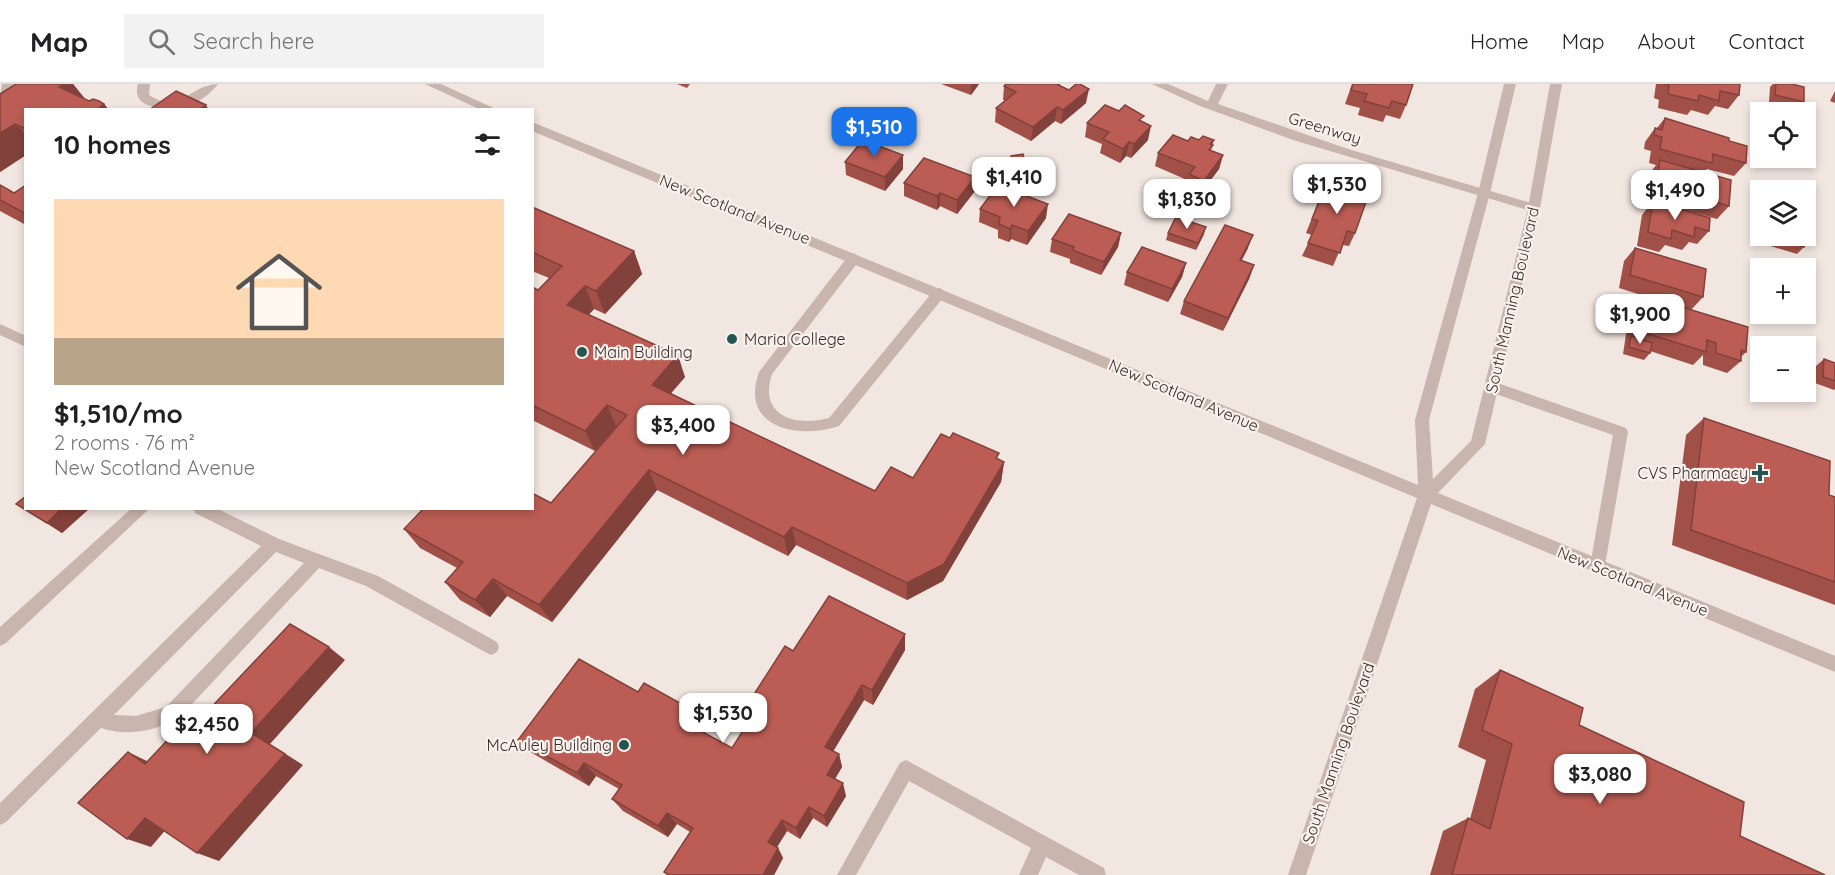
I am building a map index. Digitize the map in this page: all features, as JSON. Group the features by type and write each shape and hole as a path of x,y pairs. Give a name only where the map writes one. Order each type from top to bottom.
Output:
{"street":[{"path":"0,95 8,84"},
{"path":"144,84 142,90 144,97 151,103 162,105 190,100 203,93 212,84"},
{"path":"431,84 488,108"},
{"name":"Greenway","path":"1158,84 1290,135 1534,208"},
{"path":"1212,106 1222,84"},
{"name":"South Manning Boulevard","path":"1297,875 1426,495 1422,420 1485,193 1510,84"},
{"name":"South Manning Boulevard","path":"1426,495 1478,444 1534,208 1556,84"},
{"name":"New Scotland Avenue","path":"534,127 1835,664"},
{"path":"854,258 766,372 761,385 761,400 765,407 783,421 806,428 824,426 834,422 940,293"},
{"path":"0,329 24,341"},
{"path":"1492,387 1621,432 1598,566"},
{"path":"0,638 141,510"},
{"path":"204,510 273,544 372,581 491,647"},
{"path":"0,816 100,719 273,544"},
{"path":"100,719 116,725 139,725 152,723 171,713 316,561"},
{"path":"846,875 906,769 1097,875"},
{"path":"1028,875 1042,845"}],"building":[{"path":"16,84 64,84 59,87 89,101 93,99 104,104 100,107 102,108 24,108 24,128 15,124 0,133 0,94"},
{"path":"1006,84 1059,84 1069,90 1076,84 1080,84 1089,89 1063,110 1057,107 1033,127 996,108 1016,92 1004,86"},
{"path":"1353,84 1413,84 1406,105 1392,101 1389,108 1364,101 1367,94 1351,90"},
{"path":"1664,84 1740,84 1739,95 1720,91 1719,101 1699,95 1698,101 1668,94 1669,86"},
{"path":"1776,84 1804,87 1804,102 1775,95"},
{"path":"176,91 206,105 202,108 152,108"},
{"path":"1105,105 1119,111 1125,105 1144,116 1139,120 1151,126 1134,144 1129,142 1123,149 1103,139 1109,132 1087,123"},
{"path":"1665,118 1747,146 1746,163 1713,154 1712,163 1660,149 1662,137 1654,135 1655,128 1662,130"},
{"path":"1173,135 1188,141 1191,137 1199,140 1203,136 1214,140 1209,150 1223,155 1204,181 1189,174 1195,167 1158,153"},
{"path":"863,140 903,155 885,177 845,162"},
{"path":"1023,154 1025,162 1014,163 1011,156"},
{"path":"924,158 975,177 957,200 940,193 937,196 904,183"},
{"path":"1660,160 1731,180 1729,206 1659,186"},
{"path":"1333,180 1363,189 1360,197 1367,199 1355,233 1347,231 1340,253 1308,243 1318,221 1312,219 1325,186 1330,188"},
{"path":"0,185 14,193 24,186 24,213 0,200"},
{"path":"998,185 1048,204 1028,231 1012,225 1010,229 999,224 1000,217 980,209"},
{"path":"1653,201 1710,218 1709,231 1695,227 1694,237 1672,230 1671,239 1648,232"},
{"path":"534,208 634,251 596,291 585,286 567,305 678,355 652,385 875,491 891,467 913,478 941,434 950,438 953,433 999,453 996,458 1004,462 944,564 907,583 792,527 784,537 649,470 539,605 493,579 475,600 445,582 463,562 404,529 422,510 534,510 534,494 551,503 627,415 607,405 585,431 534,406 534,288 538,290 562,266 534,253"},
{"path":"1069,214 1121,233 1104,262 1072,250 1074,247 1052,239"},
{"path":"1176,217 1206,227 1198,243 1168,233"},
{"path":"1225,225 1253,235 1240,260 1254,265 1228,318 1184,301"},
{"path":"1142,247 1186,263 1172,289 1127,272"},
{"path":"1635,248 1706,269 1703,297 1630,275"},
{"path":"1642,295 1748,327 1746,352 1741,350 1741,361 1716,353 1716,343 1707,340 1706,352 1636,330"},
{"path":"1631,336 1652,343 1650,353 1629,347"},
{"path":"1824,359 1835,363 1835,381 1823,377"},
{"name":"CVS Pharmacy","path":"1704,418 1830,461 1829,495 1835,497 1835,582 1691,530"},
{"path":"24,498 24,509 16,504"},
{"path":"26,510 60,510 47,523"},
{"name":"McAuley Building","path":"829,596 905,634 872,690 862,685 825,747 839,754 827,775 843,783 824,816 809,807 796,828 782,820 768,842 778,848 763,875 669,875 664,872 693,828 667,813 658,826 612,799 622,785 584,763 577,773 518,740 579,659 638,692 644,683 696,712 688,724 732,748 760,704 751,699 785,646 793,651"},
{"path":"290,624 329,647 251,733 285,754 197,853 145,818 127,839 78,803 128,752 145,764 177,730 185,735"},
{"path":"1500,670 1583,708 1579,725 1744,802 1740,836 1825,875 1452,875 1468,818 1490,829 1512,744 1482,730"}],"place":[{"name":"Maria College","path":"732,339"},
{"name":"Main Building","path":"582,352"},
{"name":"CVS Pharmacy","path":"1760,473"},
{"name":"McAuley Building","path":"624,745"}]}
